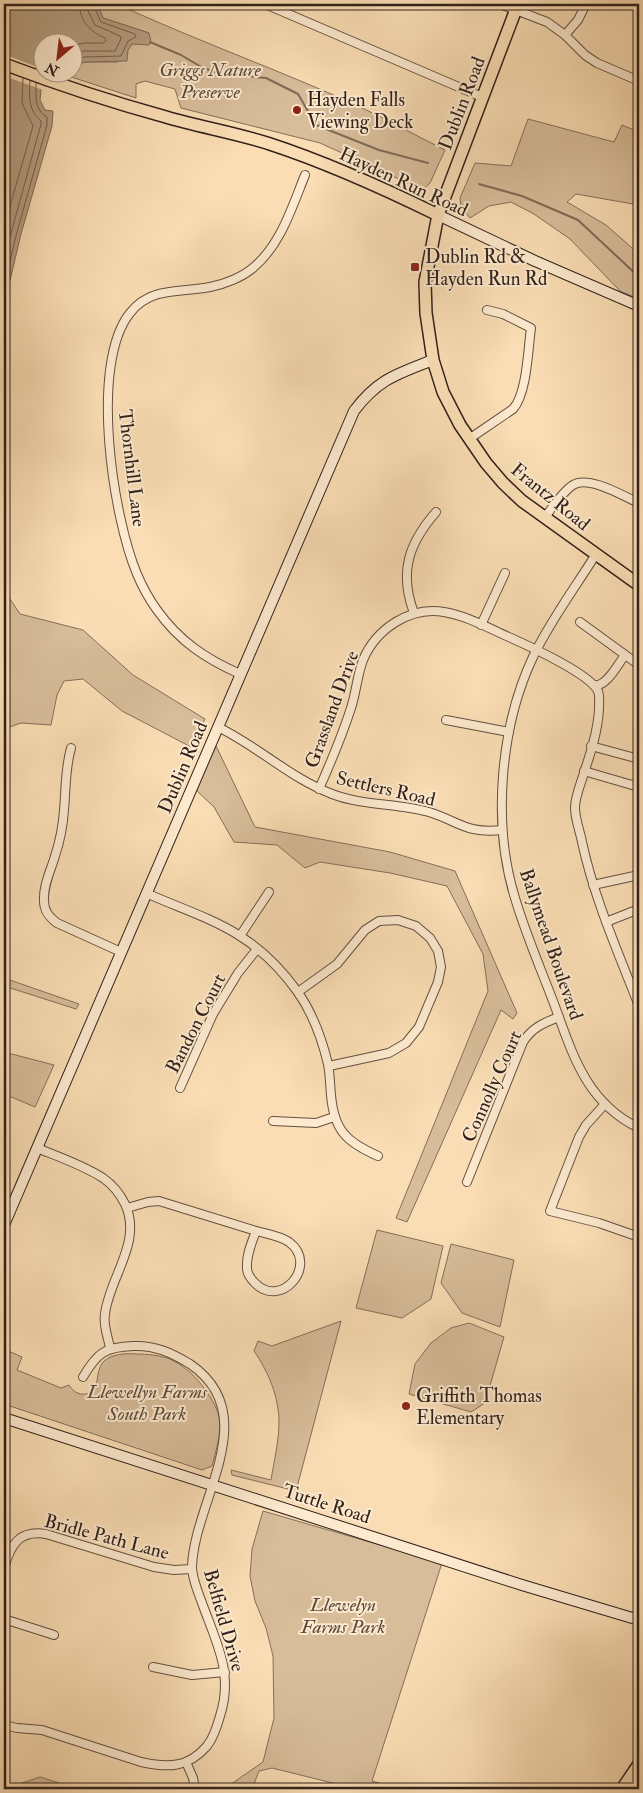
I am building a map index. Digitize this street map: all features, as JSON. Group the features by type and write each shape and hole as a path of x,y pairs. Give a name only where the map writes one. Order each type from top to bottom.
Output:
{"main road":[{"name":"Dublin Road","path":"438,215 517,7"},
{"name":"Hayden Run Road","path":"4,64 84,93 167,118 267,143 294,152 364,179 535,261 639,306"},
{"name":"Frantz Road","path":"438,215 425,282 426,313 433,360 443,392 469,440 503,483 522,501 639,585"},
{"name":"Dublin Road","path":"4,1225 8,1205 37,1148 354,411 362,399 383,381 433,360"},
{"name":"Tuttle Road","path":"4,1418 522,1585 639,1620"},
{"path":"622,1789 639,1764"}],"street":[{"path":"265,4 482,97"},
{"path":"500,4 517,7 546,22 565,34 584,55 597,64 639,81"},
{"path":"565,34 578,20 586,4"},
{"name":"Thornhill Lane","path":"240,674 207,658 180,636 156,609 137,575 124,535 112,467 108,434 108,384 115,345 121,328 130,312 143,300 161,292 210,287 232,280 255,267 276,241 305,176"},
{"path":"469,440 518,404 522,392 531,328 503,314 487,310"},
{"path":"545,518 568,489 580,482 594,484 639,503"},
{"path":"414,613 406,579 408,563 422,528 436,512"},
{"name":"Ballymead Boulevard","path":"596,554 537,650 523,682 509,732 502,801 502,830 514,897 583,1076 595,1094 605,1104 627,1122 639,1128"},
{"path":"481,625 505,573"},
{"name":"Grassland Drive","path":"319,789 337,750 353,702 363,660 384,630 393,623 414,613 423,611 456,614 537,650 571,669 594,686"},
{"path":"580,622 639,665"},
{"path":"594,686 603,685 625,655"},
{"path":"594,686 598,691 599,698 598,721 578,791 575,809 593,884 606,922 637,992 639,1006"},
{"path":"446,720 509,732"},
{"name":"Settlers Road","path":"218,727 248,743 292,775 319,789 352,800 409,807 424,811 476,831 502,830"},
{"path":"591,746 639,759"},
{"path":"71,748 66,764 61,834 46,881 43,899 49,916 61,926 121,952"},
{"path":"584,771 632,785 639,782"},
{"path":"593,884 639,875"},
{"path":"240,936 269,892"},
{"path":"146,894 218,924 240,936 274,963 298,992 310,1012 320,1037 328,1066 334,1117 339,1127 361,1149 378,1156"},
{"path":"606,922 639,909"},
{"path":"298,992 336,964 370,925 379,921 398,920 416,926 435,944 441,967 438,982 419,1027 406,1043 389,1053 328,1066"},
{"name":"Bandon Court","path":"180,1088 213,1014 238,973 257,949"},
{"name":"Connolly Court","path":"466,1182 523,1042 529,1033 538,1026 559,1017"},
{"path":"406,1043 412,1050"},
{"path":"605,1104 586,1125 579,1137 550,1211 599,1223 639,1236"},
{"path":"273,1121 316,1123 334,1117"},
{"path":"37,1148 104,1178 113,1186 127,1208 130,1220 128,1243 109,1292 105,1313 110,1348 92,1362 83,1377"},
{"path":"127,1208 159,1201 256,1230 288,1242 300,1260 298,1274 290,1285 284,1289 270,1291 262,1288 256,1285 248,1274 248,1256 256,1230"},
{"name":"Belfield Drive","path":"4,1724 17,1728 42,1730 159,1766 186,1762 196,1758 214,1736 226,1694 222,1658 199,1596 192,1569 197,1534 223,1448 224,1412 213,1388 193,1366 160,1349 148,1346 110,1348"},
{"name":"Bridle Path Lane","path":"4,1568 8,1553 17,1540 24,1536 38,1533 154,1567 174,1570 192,1569"},
{"path":"4,1619 54,1635"},
{"path":"153,1667 192,1675 224,1672"},
{"path":"186,1762 193,1778 195,1789"}],"green space":[{"name":"Griggs Nature Preserve","path":"97,4 123,4 128,9 356,105 445,150 430,183 425,188 419,188 320,143 181,108 175,89 145,81 136,84 136,98 82,81 82,63 118,62 132,44 149,33 103,18"},
{"path":"528,119 614,142 622,125 639,132 639,205 576,194 567,202 606,225 639,254 639,299 620,291 570,239 534,214 511,202 489,206 470,218 461,207 460,198 475,163 511,166"},
{"path":"4,590 20,614 83,630 133,675 205,719 191,747 122,711 83,679 64,681 57,695 51,725 21,723 4,729"},
{"path":"216,746 255,827 390,852 455,871 517,1013 513,1019 501,1010 407,1222 396,1218 488,991 483,954 447,886 390,873 320,862 305,868 277,845 234,842 214,807 196,790"},
{"path":"4,978 79,1004 76,1009 4,986"},
{"path":"4,1052 54,1065 35,1107 4,1094"},
{"path":"377,1230 443,1246 431,1299 402,1318 356,1308"},
{"path":"451,1244 514,1260 500,1327 462,1313 441,1283"},
{"name":"Llewellyn Farms South Park","path":"341,1321 296,1491 232,1475 231,1470 271,1480 279,1422 277,1403 272,1385 254,1351 258,1341 272,1346"},
{"path":"469,1323 504,1337 485,1403 471,1412 409,1394 415,1364 431,1343 451,1328"},
{"name":"Llewellyn Farms South Park","path":"4,1349 22,1357 17,1370 61,1388 69,1385 80,1394 88,1394 95,1390 100,1367 104,1361 115,1355 148,1354 167,1358 175,1362 198,1380 215,1405 218,1413 220,1426 212,1466 202,1470 4,1404"},
{"name":"Llewelyn Farms Park","path":"263,1511 442,1563 372,1781 399,1789 357,1789 272,1768 259,1771 252,1789 224,1789 263,1762 274,1718 273,1656 266,1628 255,1601 250,1576 252,1549"},
{"path":"40,1777 78,1789 4,1789"}],"water":[{"path":"4,4 97,4 103,18 149,33 151,42 149,45 132,44 128,50 127,61 82,63 82,32 32,32 32,82 42,82 40,100 45,110 53,111 52,126 21,234 4,306"}],"pier":[{"path":"4,54 32,65 32,82 44,82 43,90 4,76"}],"waterway":[{"path":"150,42 181,55 203,68 221,74 266,78 298,94 316,125 379,150 428,163"},
{"path":"479,184 522,196 578,220 639,277"}],"place":[{"name":"Hayden Falls Viewing Deck","path":"297,110"},
{"name":"Dublin Rd & Hayden Run Rd","path":"415,267"},
{"name":"Griffith Thomas Elementary","path":"406,1406"}]}
